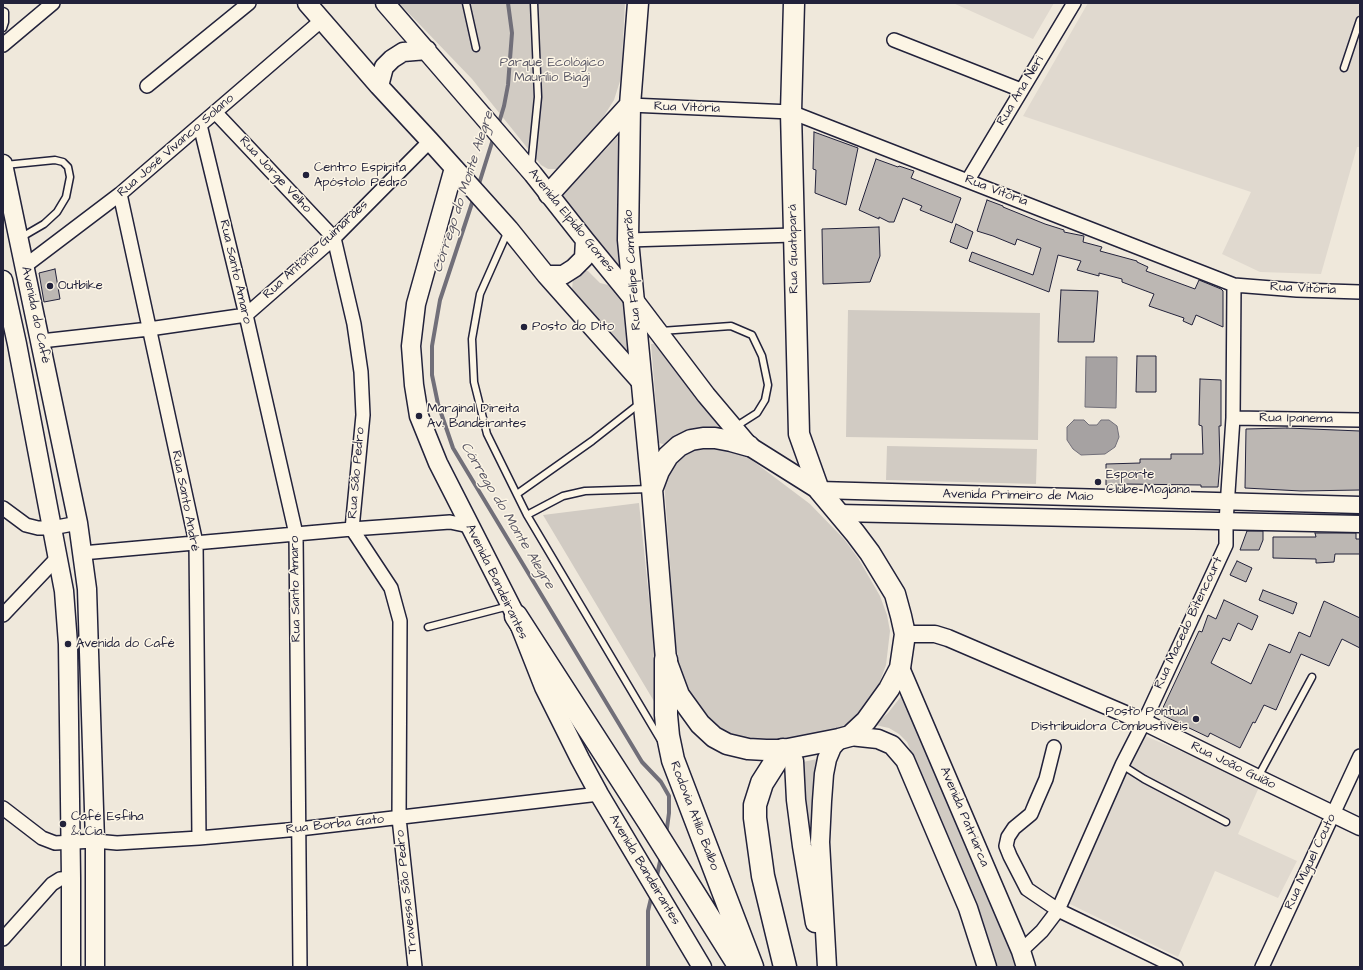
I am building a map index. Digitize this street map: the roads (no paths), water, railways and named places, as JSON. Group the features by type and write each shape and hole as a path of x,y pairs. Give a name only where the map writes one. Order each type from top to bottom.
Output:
{"highway":[{"path":"513,611 649,822 740,967"},
{"name":"Rodovia Atílio Balbo","path":"666,660 666,715 668,736 673,760 752,967"},
{"path":"783,750 762,783 755,805 755,818 763,876 785,967"}],"main road":[{"path":"307,3 379,86 430,140 509,229 643,392"},
{"name":"Avenida Elpídio Gomes","path":"385,3 427,50 549,194 748,446"},
{"name":"Rua Felipe Camarão","path":"638,3 630,105 628,240 652,489"},
{"name":"Rua Guatapará","path":"794,3 791,112 799,434 819,490"},
{"path":"379,86 384,67 392,59 403,52 427,50"},
{"path":"549,194 630,105"},
{"name":"Avenida do Café","path":"3,165 78,523 87,589 95,841 95,967"},
{"name":"Avenida Bandeirantes","path":"454,168 416,304 411,346 414,385 419,416 438,463 513,611 544,686 580,759 599,794 702,967"},
{"path":"546,275 563,275 574,268 584,258 585,240"},
{"name":"Avenida do Café","path":"4,288 17,344 64,591 68,644 71,967"},
{"path":"828,967 820,842 824,774 827,759 832,747 844,738 866,721 889,689 900,668 905,634 901,616 895,594 870,553 819,490 748,446 715,438 691,440 679,446 668,456 659,471 652,489 666,660 679,695 700,724 714,737 727,744 748,749 783,750 844,738 878,739 892,745 905,760 968,908 987,967"},
{"name":"Avenida Patriarca","path":"900,668 1024,959"},
{"path":"783,750 790,754 794,761 796,800 802,846 823,967"}],"street":[{"path":"3,45 53,3"},
{"path":"147,86 249,3"},
{"name":"Rua Ana Neri","path":"968,180 1074,3"},
{"name":"Rua José Vivanco Solano","path":"25,266 120,194 322,20"},
{"path":"894,40 1021,90"},
{"name":"Rua Vitória","path":"630,105 791,112 1234,285 1297,290 1360,292"},
{"name":"Rua Jorge Velho","path":"215,112 334,238"},
{"name":"Rua Santo Amaro","path":"200,125 246,314 296,534 300,967"},
{"name":"Rua Antônio Guimarães","path":"246,314 334,238 430,140"},
{"name":"Rua Santo André","path":"120,194 196,543 199,838"},
{"path":"628,240 794,235"},
{"name":"Rua São Pedro","path":"334,238 354,324 360,372 363,415 352,529 390,588 400,621 399,818"},
{"name":"Rua Macedo Bitencourt","path":"1024,959 1058,910 1122,765 1144,722 1226,545 1226,522 1233,418 1234,285"},
{"path":"40,341 149,329 246,314"},
{"name":"Rua Ipanema","path":"1233,418 1360,420"},
{"name":"Avenida Primeiro de Maio","path":"819,490 1360,505"},
{"path":"3,508 26,524 38,528 52,528 78,523"},
{"name":"Avenida Primeiro de Maio","path":"838,513 1360,524"},
{"path":"82,553 352,529 450,522 469,526"},
{"path":"3,615 58,557"},
{"name":"Rua João Guião","path":"905,634 935,634 948,638 1144,722 1360,827"},
{"path":"1054,747 1046,779 1036,802 1030,814 1014,828 1008,837 1006,846 1027,889 1058,910 1176,967"},
{"name":"Rua Miguel Couto","path":"1262,967 1360,756"},
{"name":"Rua Borba Gato","path":"3,808 42,838 55,843 95,841 117,843 199,838 299,829 599,794"},
{"name":"Travessa São Pedro","path":"399,818 415,967"},
{"path":"3,939 52,884 60,879 71,878"}],"lane":[{"path":"466,3 476,48"},
{"path":"530,171 538,97 534,3"},
{"path":"3,11 5,12 5,22 3,28"},
{"path":"1344,68 1360,20"},
{"path":"3,165 55,160 63,162 68,167 70,177 66,197 57,212 44,224 19,238"},
{"path":"509,229 480,294 472,339 474,382 487,434 527,515 673,760"},
{"path":"658,332 731,326 752,335 762,356 768,385 765,400 756,413 734,428"},
{"path":"516,494 592,441 643,392"},
{"path":"527,515 563,496 585,491 652,489"},
{"path":"428,627 513,611"},
{"path":"1258,778 1312,677"},
{"path":"1122,765 1144,779 1226,822"}],"waterway":[{"name":"Córrego do Monte Alegre","path":"498,126 508,85 512,33 508,3"},
{"name":"Córrego do Monte Alegre","path":"478,187 494,136"},
{"name":"Córrego do Monte Alegre","path":"474,197 440,300 432,346 432,375 438,404 453,448 642,762 661,782 669,796 669,813 666,835"},
{"name":"Córrego do Monte Alegre","path":"656,880 661,857"},
{"name":"Córrego do Monte Alegre","path":"648,967 648,911 652,894"}],"place":[{"name":"Centro Espírita Apóstolo Pedro","path":"306,175"},
{"name":"Outbike","path":"50,286"},
{"name":"Posto do Dito","path":"524,327"},
{"name":"Marginal Direita Av. Bandeirantes","path":"419,416"},
{"name":"Esporte Clube Mogiana","path":"1098,482"},
{"name":"Avenida do Café","path":"68,644"},
{"name":"Posto Pontual Distribuidora Combustíveis","path":"1196,719"},
{"name":"Café Esfiha & Cia.","path":"63,824"}],"park label":[{"name":"Parque Ecológico Maurílio Biagi","path":"552,70"}]}
